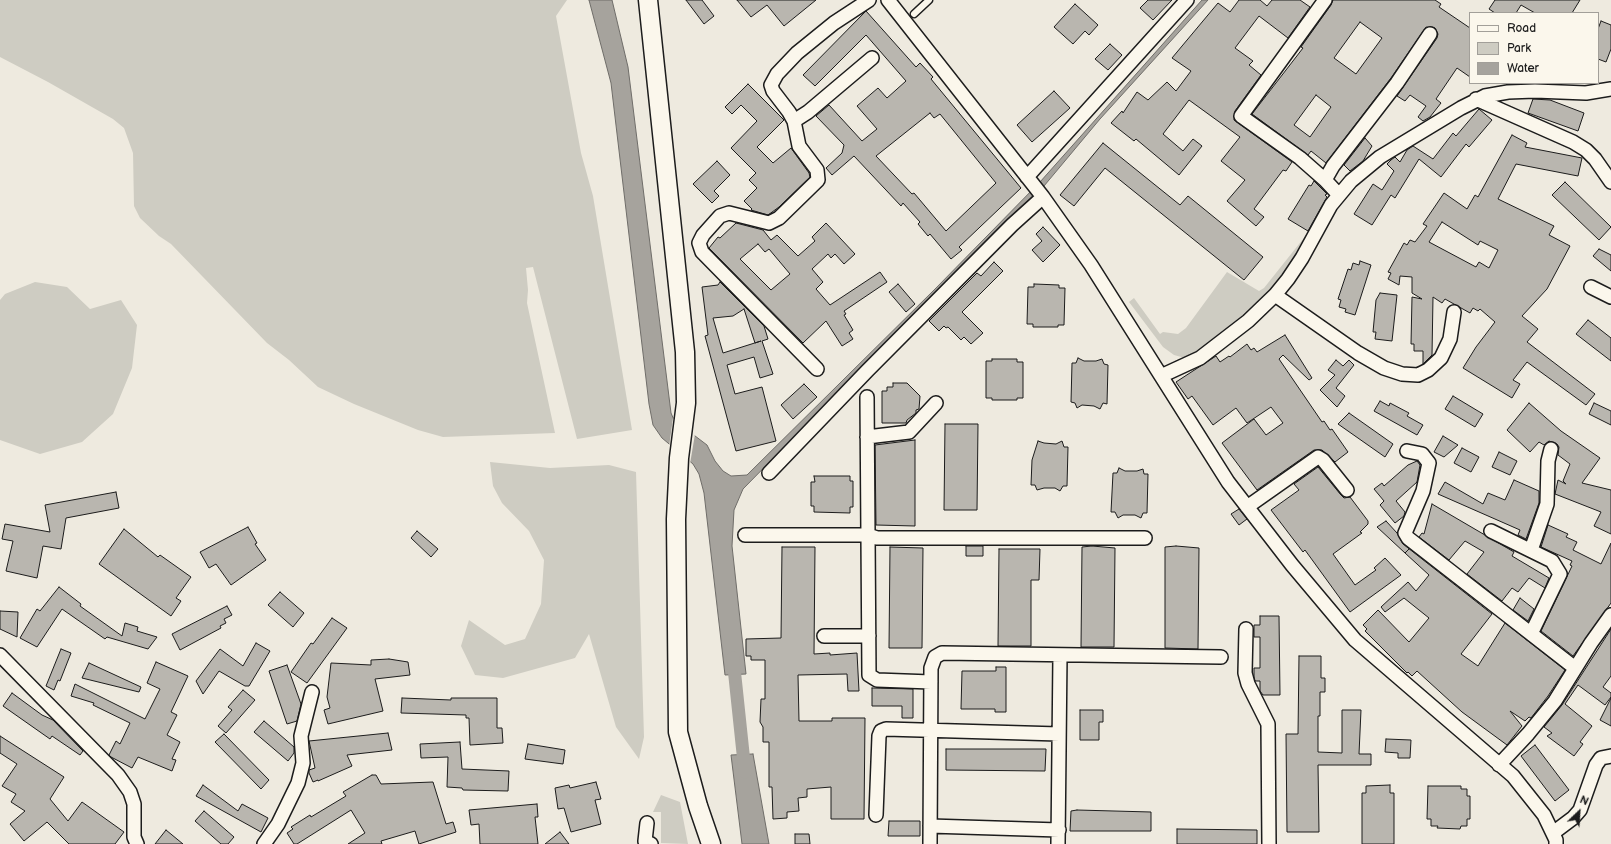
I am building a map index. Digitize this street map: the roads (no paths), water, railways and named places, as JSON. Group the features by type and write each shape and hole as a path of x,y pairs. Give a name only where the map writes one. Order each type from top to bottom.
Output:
{"main road":[{"path":"648,0 685,352 686,403 677,495 676,566 678,732 698,806 711,844"}],"street":[{"path":"817,369 702,252 699,244 703,234 720,216 729,213 769,223 779,218 818,180 819,176 817,170 799,146 794,121 770,85 777,74 797,53 869,0"},
{"path":"888,0 909,18 1091,264 1228,482 1292,565 1355,640 1513,776 1544,815 1554,839 1580,810 1596,765 1601,758 1611,756"},
{"path":"769,473 1012,225 1036,188 1186,0"},
{"path":"1326,0 1241,116 1300,158 1325,180 1339,195"},
{"path":"1325,180 1333,166 1397,83 1430,34"},
{"path":"794,121 808,112 872,58"},
{"path":"1161,376 1200,358 1248,321 1275,295 1302,258 1325,214 1339,195 1366,167 1380,157 1476,99 1508,92 1586,93 1611,89"},
{"path":"1476,99 1573,142 1586,150 1595,159 1611,182"},
{"path":"1591,287 1611,298"},
{"path":"1275,295 1358,353 1384,368 1402,374 1418,375 1428,370 1441,358 1450,339 1454,312"},
{"path":"867,397 869,675 872,678 930,682"},
{"path":"867,437 909,432 936,403"},
{"path":"1531,550 1547,504 1548,461 1551,449"},
{"path":"1407,451 1422,454 1429,463 1423,491 1405,533 1408,538 1575,668"},
{"path":"1247,507 1318,457 1323,460 1347,490"},
{"path":"1491,531 1552,561 1560,574 1530,634"},
{"path":"745,535 868,535 877,538 1145,538"},
{"path":"1499,765 1528,734 1555,701 1575,668 1610,617"},
{"path":"1246,629 1245,673 1248,684 1268,724 1269,844"},
{"path":"824,636 869,636"},
{"path":"930,844 930,682 932,662 935,657 942,653 1221,657"},
{"path":"0,655 118,775 130,792 134,804 134,837 137,844"},
{"path":"1058,844 1060,655"},
{"path":"264,844 278,824 298,783 303,763 302,736 312,692"},
{"path":"876,815 879,736 881,731 886,729 1060,734"},
{"path":"647,823 645,841 651,844"},
{"path":"930,826 1059,830"}],"lane":[{"path":"909,18 929,0"}],"water":[{"path":"589,0 612,0 628,67 671,413 674,420 707,445 715,461 723,471 731,476 747,475 935,289 1040,182 1202,0 1208,0 1100,119 1044,186 1015,212 743,489 734,510 732,546 746,674 725,675 704,493 699,474 693,464 662,438 653,425 649,404 611,83"},
{"path":"753,754 769,844 742,844 731,755"}],"waterway":[{"path":"733,658 745,772"}]}
